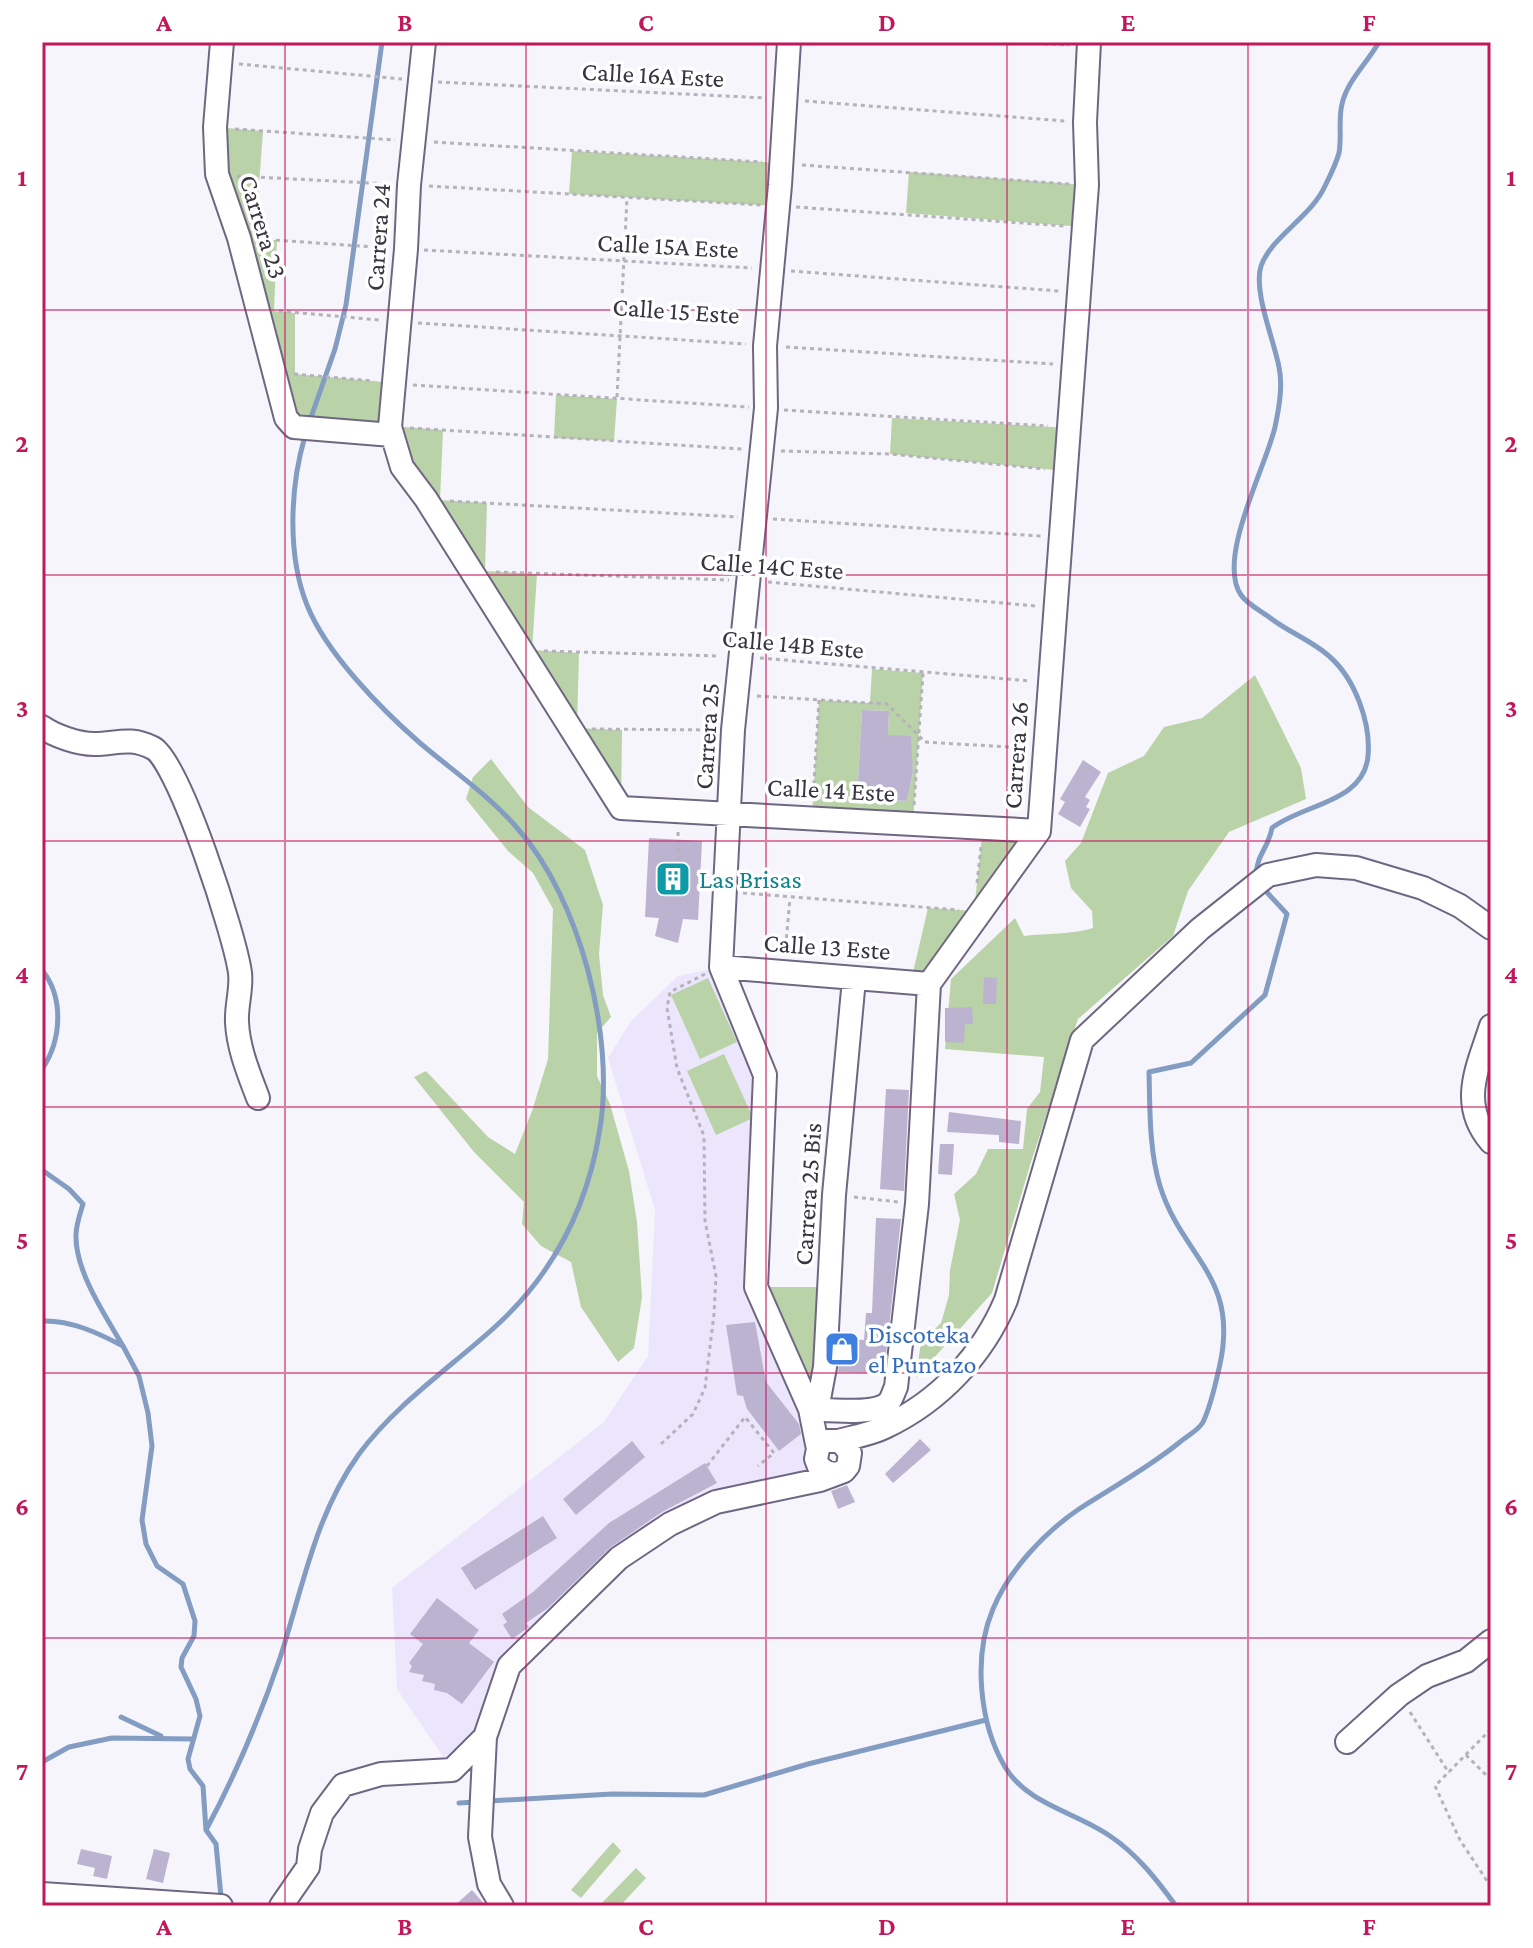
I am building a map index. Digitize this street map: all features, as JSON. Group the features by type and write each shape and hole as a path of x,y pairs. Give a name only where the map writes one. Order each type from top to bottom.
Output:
{"street":[{"name":"Carrera 24","path":"391,431 409,185 424,42"},
{"name":"Carrera 25","path":"789,42 765,346 766,408 733,730 721,967 765,1075 756,1287 827,1445 816,1459 819,1467 826,1472 841,1470"},
{"name":"Carrera 26","path":"929,984 1039,831 1087,185 1085,122 1089,44"},
{"name":"Carrera 23","path":"221,52 215,127 217,174 239,238 286,418 294,427 391,431"},
{"name":"Calle 14 Este","path":"391,431 402,467 426,499 621,808 812,816 1039,831"},
{"path":"42,727 51,734 92,744 124,739 156,749 173,773 222,903 241,975 237,1022 242,1056 258,1098"},
{"path":"800,1483 827,1445 884,1428 927,1402 977,1354 994,1329 1006,1300 1082,1040 1200,929 1268,875 1316,865 1356,868 1390,877 1460,906 1491,928"},
{"name":"Calle 13 Este","path":"721,967 929,984"},
{"name":"Carrera 25 Bis","path":"810,1413 819,1399 825,1367 834,1195 854,979"},
{"path":"810,1413 885,1406 896,1387 917,1204 929,984"},
{"path":"1491,1026 1471,1100 1476,1119 1491,1142"},
{"path":"502,1906 489,1884 480,1837 485,1737 509,1666 619,1558 670,1524 716,1502 800,1483 841,1470 867,1449 884,1428"},
{"path":"1347,1742 1399,1695 1427,1676 1466,1661 1491,1641"},
{"path":"281,1906 308,1867 310,1849 322,1813 343,1785 381,1774 452,1770 485,1737"},
{"path":"42,1894 221,1906"}],"path":[{"path":"1012,42 1089,44"},
{"name":"Calle 16A Este","path":"221,52 421,81 786,99 1085,122"},
{"path":"215,127 263,131"},
{"path":"572,151 1087,185"},
{"path":"569,194 1083,227"},
{"path":"295,375 617,399 627,198"},
{"name":"Calle 15A Este","path":"255,239 623,263 772,269 1079,292"},
{"name":"Calle 15 Este","path":"274,311 1073,366"},
{"path":"892,418 1069,428"},
{"path":"391,431 614,441"},
{"path":"890,454 1066,471"},
{"path":"440,500 487,503"},
{"name":"Calle 14C Este","path":"485,571 750,580 1055,608"},
{"name":"Calle 14B Este","path":"532,651 742,656 1050,682"},
{"path":"913,823 923,673"},
{"path":"737,694 887,704 925,742 1045,750"},
{"path":"812,816 819,700"},
{"path":"592,729 733,730"},
{"path":"977,883 983,827"},
{"path":"678,832 680,892"},
{"path":"724,891 959,910"},
{"path":"783,973 790,896"},
{"path":"661,1444 693,1414 705,1388 716,1276 705,1221 704,1136 677,1068 667,1008 670,992 677,986 721,967"},
{"path":"834,1195 917,1204"},
{"path":"707,1466 745,1417 774,1453 758,1466"},
{"path":"1399,1695 1449,1773"},
{"path":"1491,1729 1435,1786 1460,1840 1491,1887"},
{"path":"1466,1755 1491,1780"}],"shaded area":[{"path":"721,967 765,1075 756,1287 826,1472 670,1524 509,1666 485,1737 452,1770 397,1689 392,1588 604,1422 648,1356 655,1210 608,1058 631,1021 678,976"}],"green space":[{"path":"215,127 263,131 255,239 277,240 274,311 295,313 295,374 395,383 391,426 443,430 440,500 487,503 485,571 537,574 532,650 579,653 577,728 622,730 621,808 392,435 294,427"},
{"path":"572,151 781,163 776,206 569,194"},
{"path":"909,172 1087,185 1083,227 906,213"},
{"path":"556,395 617,399 614,441 554,438"},
{"path":"892,418 1069,428 1066,471 890,454"},
{"path":"872,669 923,673 913,823 812,816 819,700 870,703","holes":["862,710 889,711 888,735 910,743 913,772 907,801 857,798"]},
{"path":"1255,675 1301,768 1306,799 1229,832 1188,891 1173,936 1078,1019 992,1293 916,1378 921,1342 941,1323 949,1295 950,1270 960,1220 954,1194 976,1174 988,1149 1023,1149 1027,1109 1040,1092 1044,1057 945,1049 951,979 1015,918 1024,936 1093,928 1092,911 1071,888 1065,861 1081,843 1108,773 1144,756 1164,727 1202,718"},
{"path":"491,759 528,807 585,850 603,905 599,954 603,995 611,1017 597,1033 597,1076 610,1104 629,1171 637,1222 642,1297 634,1348 618,1362 581,1307 571,1262 541,1246 522,1224 524,1202 474,1152 414,1077 426,1071 488,1137 515,1154 548,1059 553,909 533,873 508,851 466,799 473,777"},
{"path":"983,827 1039,831 936,975 911,981 928,908 974,911"},
{"path":"708,978 737,1042 700,1059 671,995"},
{"path":"724,1054 753,1118 716,1135 687,1071"},
{"path":"756,1287 829,1287 819,1399"},
{"path":"613,1842 621,1851 581,1898 571,1890"},
{"path":"636,1868 646,1878 620,1906 599,1906"}],"building":[{"path":"862,710 889,711 888,735 911,736 913,772 907,801 857,798"},
{"path":"1083,760 1101,772 1085,797 1090,800 1086,807 1090,809 1080,827 1058,814 1065,802 1060,799"},
{"name":"Las Brisas","path":"649,838 702,841 698,920 683,919 678,943 655,936 659,918 645,917"},
{"path":"984,977 997,978 996,1004 983,1004"},
{"path":"972,1007 973,1024 965,1024 964,1043 945,1042 945,1008"},
{"path":"886,1089 909,1090 904,1191 880,1189"},
{"path":"949,1112 1021,1121 1019,1144 999,1142 999,1135 947,1132"},
{"path":"940,1144 954,1144 952,1175 938,1174"},
{"path":"876,1218 901,1219 884,1373 838,1372 841,1338 864,1340 866,1313 872,1313"},
{"path":"755,1322 766,1382 799,1424 801,1434 779,1451 747,1409 743,1396 737,1395 726,1325"},
{"path":"920,1439 931,1450 893,1483 885,1474"},
{"path":"632,1441 645,1457 576,1515 563,1499"},
{"path":"705,1463 717,1483 662,1512 611,1547 548,1608 526,1623 529,1627 512,1639 503,1625 507,1622 502,1614 533,1592 609,1523"},
{"path":"847,1485 855,1502 838,1509 831,1491"},
{"path":"543,1516 557,1538 475,1590 461,1568"},
{"path":"437,1598 479,1630 469,1643 494,1662 462,1704 447,1693 434,1690 435,1684 422,1681 424,1675 409,1672 412,1666 409,1663 423,1644 410,1634"},
{"path":"81,1849 112,1856 107,1879 93,1876 95,1868 77,1864"},
{"path":"154,1849 170,1853 163,1883 146,1879"},
{"path":"472,1890 486,1906 454,1906"}],"waterway":[{"path":"309,423 335,349 346,305 382,42"},
{"path":"1256,875 1272,828 1344,793 1356,784 1364,772 1368,756 1364,716 1347,677 1323,651 1276,622 1241,595 1235,579 1234,559 1245,512 1275,427 1280,397 1279,367 1260,289 1261,266 1266,255 1311,207 1325,186 1339,153 1341,110 1345,96 1379,42"},
{"path":"206,1830 264,1702 312,1552 344,1477 390,1418 496,1326 535,1284 551,1261 587,1184 600,1128 603,1092 597,1011 588,970 559,892 540,858 496,806 420,743 372,697 327,642 307,605 296,565 293,521 296,477 305,436"},
{"path":"1176,1906 1146,1868 1120,1843 1039,1799 1015,1780 996,1750 989,1730 981,1668 993,1609 1018,1566 1041,1540 1079,1509 1143,1469 1196,1430 1208,1409 1220,1364 1224,1334 1222,1309 1215,1288 1181,1231 1160,1186 1152,1144 1149,1072 1191,1063 1265,995 1287,914 1262,887"},
{"path":"42,970 54,993 58,1019 54,1045 42,1069"},
{"path":"42,1170 69,1189 83,1204 76,1235 80,1263 92,1292 123,1346"},
{"path":"42,1321 74,1325 123,1346 139,1376 152,1446 142,1520 146,1544 157,1566 183,1584 195,1621 194,1636 182,1658 181,1667 196,1699 200,1716 188,1759 190,1769 203,1786 206,1830 216,1844 221,1897"},
{"path":"121,1717 161,1736"},
{"path":"489,1801 612,1794 704,1795 808,1764 986,1720"},
{"path":"42,1762 69,1747 112,1738 192,1739"},
{"path":"459,1803 475,1802"}],"place":[{"name":"Las Brisas","path":"673,879"},
{"name":"Discoteka el Puntazo","path":"842,1349"}]}
